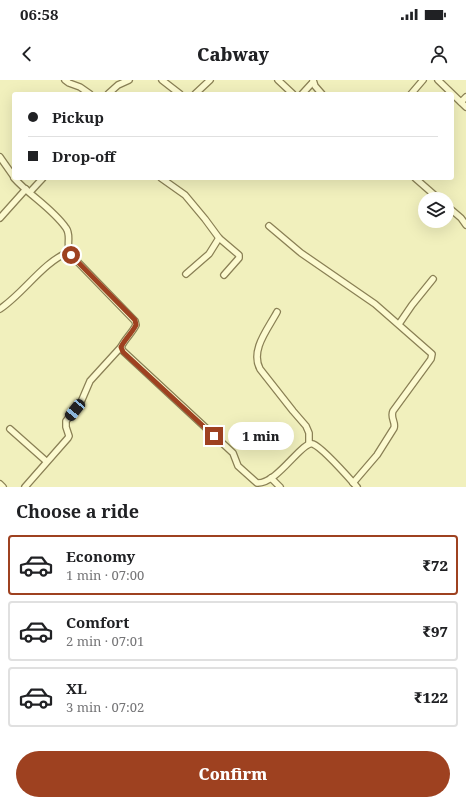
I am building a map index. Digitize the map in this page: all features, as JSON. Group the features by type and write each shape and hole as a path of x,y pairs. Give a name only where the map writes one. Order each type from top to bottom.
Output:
{"street":[{"path":"65,80 87,92"},
{"path":"110,92 118,85 129,80"},
{"path":"162,80 177,92"},
{"path":"197,92 210,80"},
{"path":"278,80 291,92"},
{"path":"413,92 423,80"},
{"path":"438,80 451,92"},
{"path":"304,92 313,81 321,92"},
{"path":"454,95 466,107"},
{"path":"462,102 466,97"},
{"path":"0,157 12,175"},
{"path":"16,180 44,205 67,229 69,236 69,252 135,320 136,325 121,347 88,384 81,402 66,421 69,436 68,438 46,461 25,487"},
{"path":"0,218 41,180"},
{"path":"163,180 188,198 219,238 240,257 224,275"},
{"path":"417,180 431,192"},
{"path":"454,212 466,225"},
{"path":"269,226 301,253 374,304 399,324 430,352 432,356 393,411 392,416 395,424 394,428 377,456 355,485 320,449 314,444 309,443"},
{"path":"186,274 209,254 219,238"},
{"path":"0,309 18,295 54,260 69,252"},
{"path":"399,324 433,279"},
{"path":"121,347 126,354 233,453 238,466 244,472 257,483 262,482 271,478 283,469 296,454 309,443 309,433 306,426 257,364 258,348 277,312"},
{"path":"10,429 46,461"},
{"path":"271,478 280,487"},
{"path":"0,484 3,487"}],"route":[{"path":"71,255 135,320 135,328 122,344 121,347 123,352 214,436"}]}
